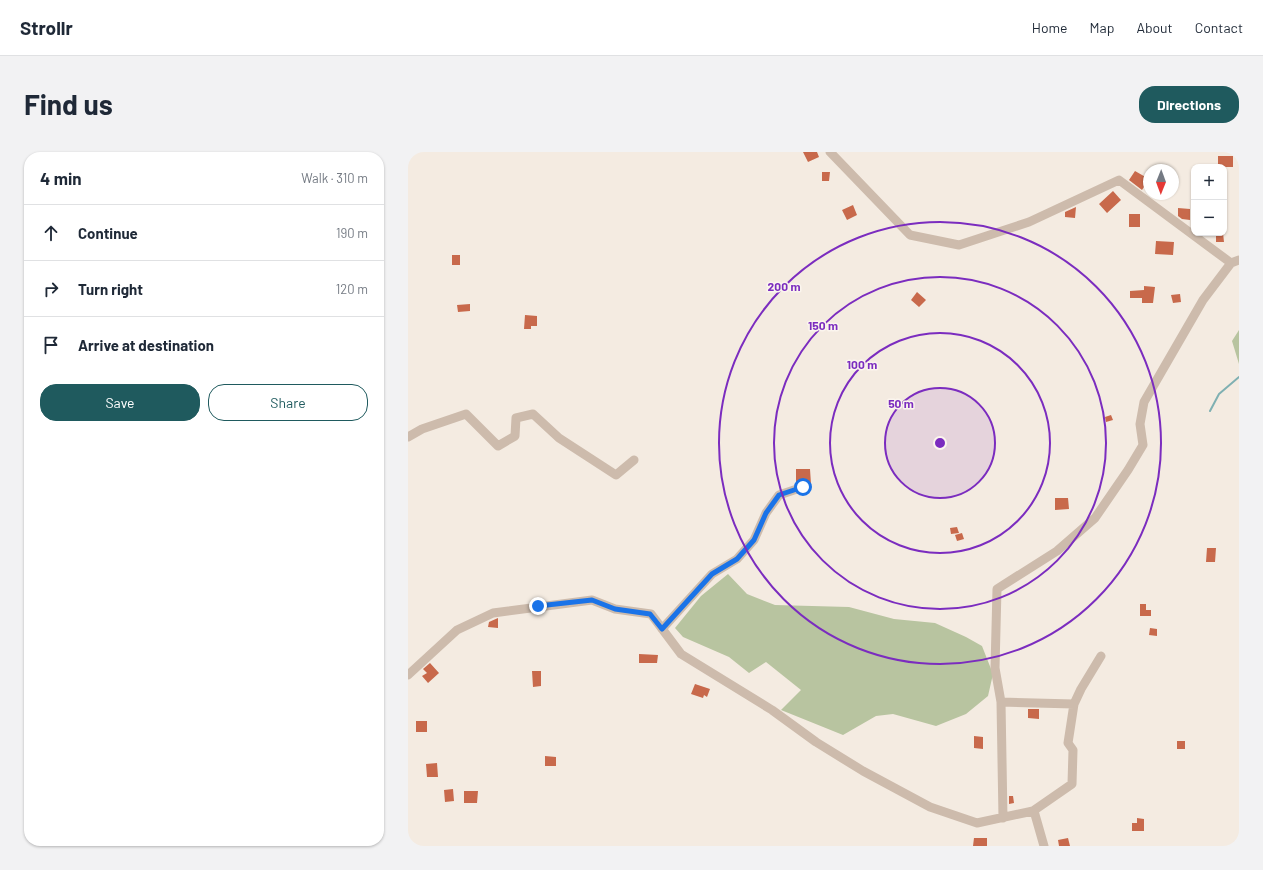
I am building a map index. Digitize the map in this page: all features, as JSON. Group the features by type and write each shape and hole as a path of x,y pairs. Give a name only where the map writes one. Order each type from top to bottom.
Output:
{"street":[{"path":"830,152 910,235 959,245 1029,222 1119,180 1235,262 1203,300 1144,402 1140,424 1142,445 1128,470 1095,518 1058,551 997,589 995,668 1001,702 1002,818"},
{"path":"408,437 422,429 466,414 498,446 515,436 516,418 533,414 559,438 616,475 634,460"},
{"path":"662,629 712,574 737,559 754,540 766,513 779,495 803,487"},
{"path":"408,675 457,630 493,613 592,600 615,609 650,614 681,654 772,710 816,742 863,771 930,807 977,823 1034,811 1072,784 1073,750 1068,743 1074,704 1081,689 1101,656"},
{"path":"1001,702 1074,704"},
{"path":"1034,811 1044,846"}],"green space":[{"path":"1239,330 1239,364 1232,341"},
{"path":"728,574 747,594 775,605 849,607 894,619 935,623 966,637 982,646 993,674 988,696 966,714 936,726 893,714 876,716 843,735 781,710 801,690 766,662 749,673 729,657 683,637 675,628 701,596"}],"building":[{"path":"803,152 817,152 819,157 808,162"},
{"path":"1218,156 1233,156 1233,167 1227,167 1227,164 1218,164"},
{"path":"1135,171 1143,176 1142,190 1129,180"},
{"path":"822,172 830,172 829,181 822,181"},
{"path":"1113,191 1121,200 1107,213 1099,204"},
{"path":"853,205 857,215 847,220 842,210"},
{"path":"1076,207 1075,218 1065,217 1065,212"},
{"path":"1178,208 1190,209 1190,220 1182,219 1178,216"},
{"path":"1129,214 1140,214 1140,227 1129,227"},
{"path":"1216,236 1223,236 1224,242 1216,242"},
{"path":"1156,241 1174,242 1173,255 1155,254"},
{"path":"452,255 460,255 460,265 452,265"},
{"path":"1144,286 1155,287 1153,303 1142,303 1142,298 1130,298 1130,291 1144,290"},
{"path":"917,292 926,300 919,307 911,300"},
{"path":"1180,294 1181,302 1173,303 1171,295"},
{"path":"470,304 470,311 458,312 457,305"},
{"path":"525,315 537,316 537,326 531,326 531,329 524,329"},
{"path":"1111,415 1113,420 1106,422 1105,417"},
{"path":"796,469 810,469 811,484 804,481 796,483"},
{"path":"1055,498 1068,498 1069,509 1055,510"},
{"path":"957,527 959,533 951,534 950,528"},
{"path":"962,533 964,539 957,541 955,535"},
{"path":"1207,548 1216,548 1215,562 1206,562"},
{"path":"1140,604 1146,604 1146,610 1151,610 1151,616 1140,616"},
{"path":"498,618 498,628 488,627 489,622"},
{"path":"1150,628 1157,629 1157,636 1149,635"},
{"path":"639,654 658,655 657,663 639,663"},
{"path":"430,663 439,673 428,683 422,676 427,673 423,669"},
{"path":"532,671 541,671 541,686 533,687"},
{"path":"695,684 710,689 707,697 704,695 703,698 691,694"},
{"path":"1028,709 1039,709 1039,719 1028,718"},
{"path":"416,721 427,721 427,732 416,732"},
{"path":"974,736 983,737 983,749 974,748"},
{"path":"1177,741 1185,741 1185,749 1177,749"},
{"path":"545,756 556,757 556,766 545,766"},
{"path":"437,763 438,777 427,777 426,764"},
{"path":"453,789 454,801 445,802 444,790"},
{"path":"464,791 478,791 477,803 464,803"},
{"path":"1009,796 1013,796 1014,803 1009,804"},
{"path":"1137,818 1144,819 1144,831 1132,831 1132,823 1137,823"},
{"path":"974,838 987,838 987,846 973,846"},
{"path":"1068,838 1070,846 1059,846 1058,840"}],"waterway":[{"path":"1210,411 1219,394 1239,377"}],"route":[{"path":"538,606 592,600 615,609 650,614 662,629 712,574 737,559 754,540 766,513 779,495 803,487"}]}
